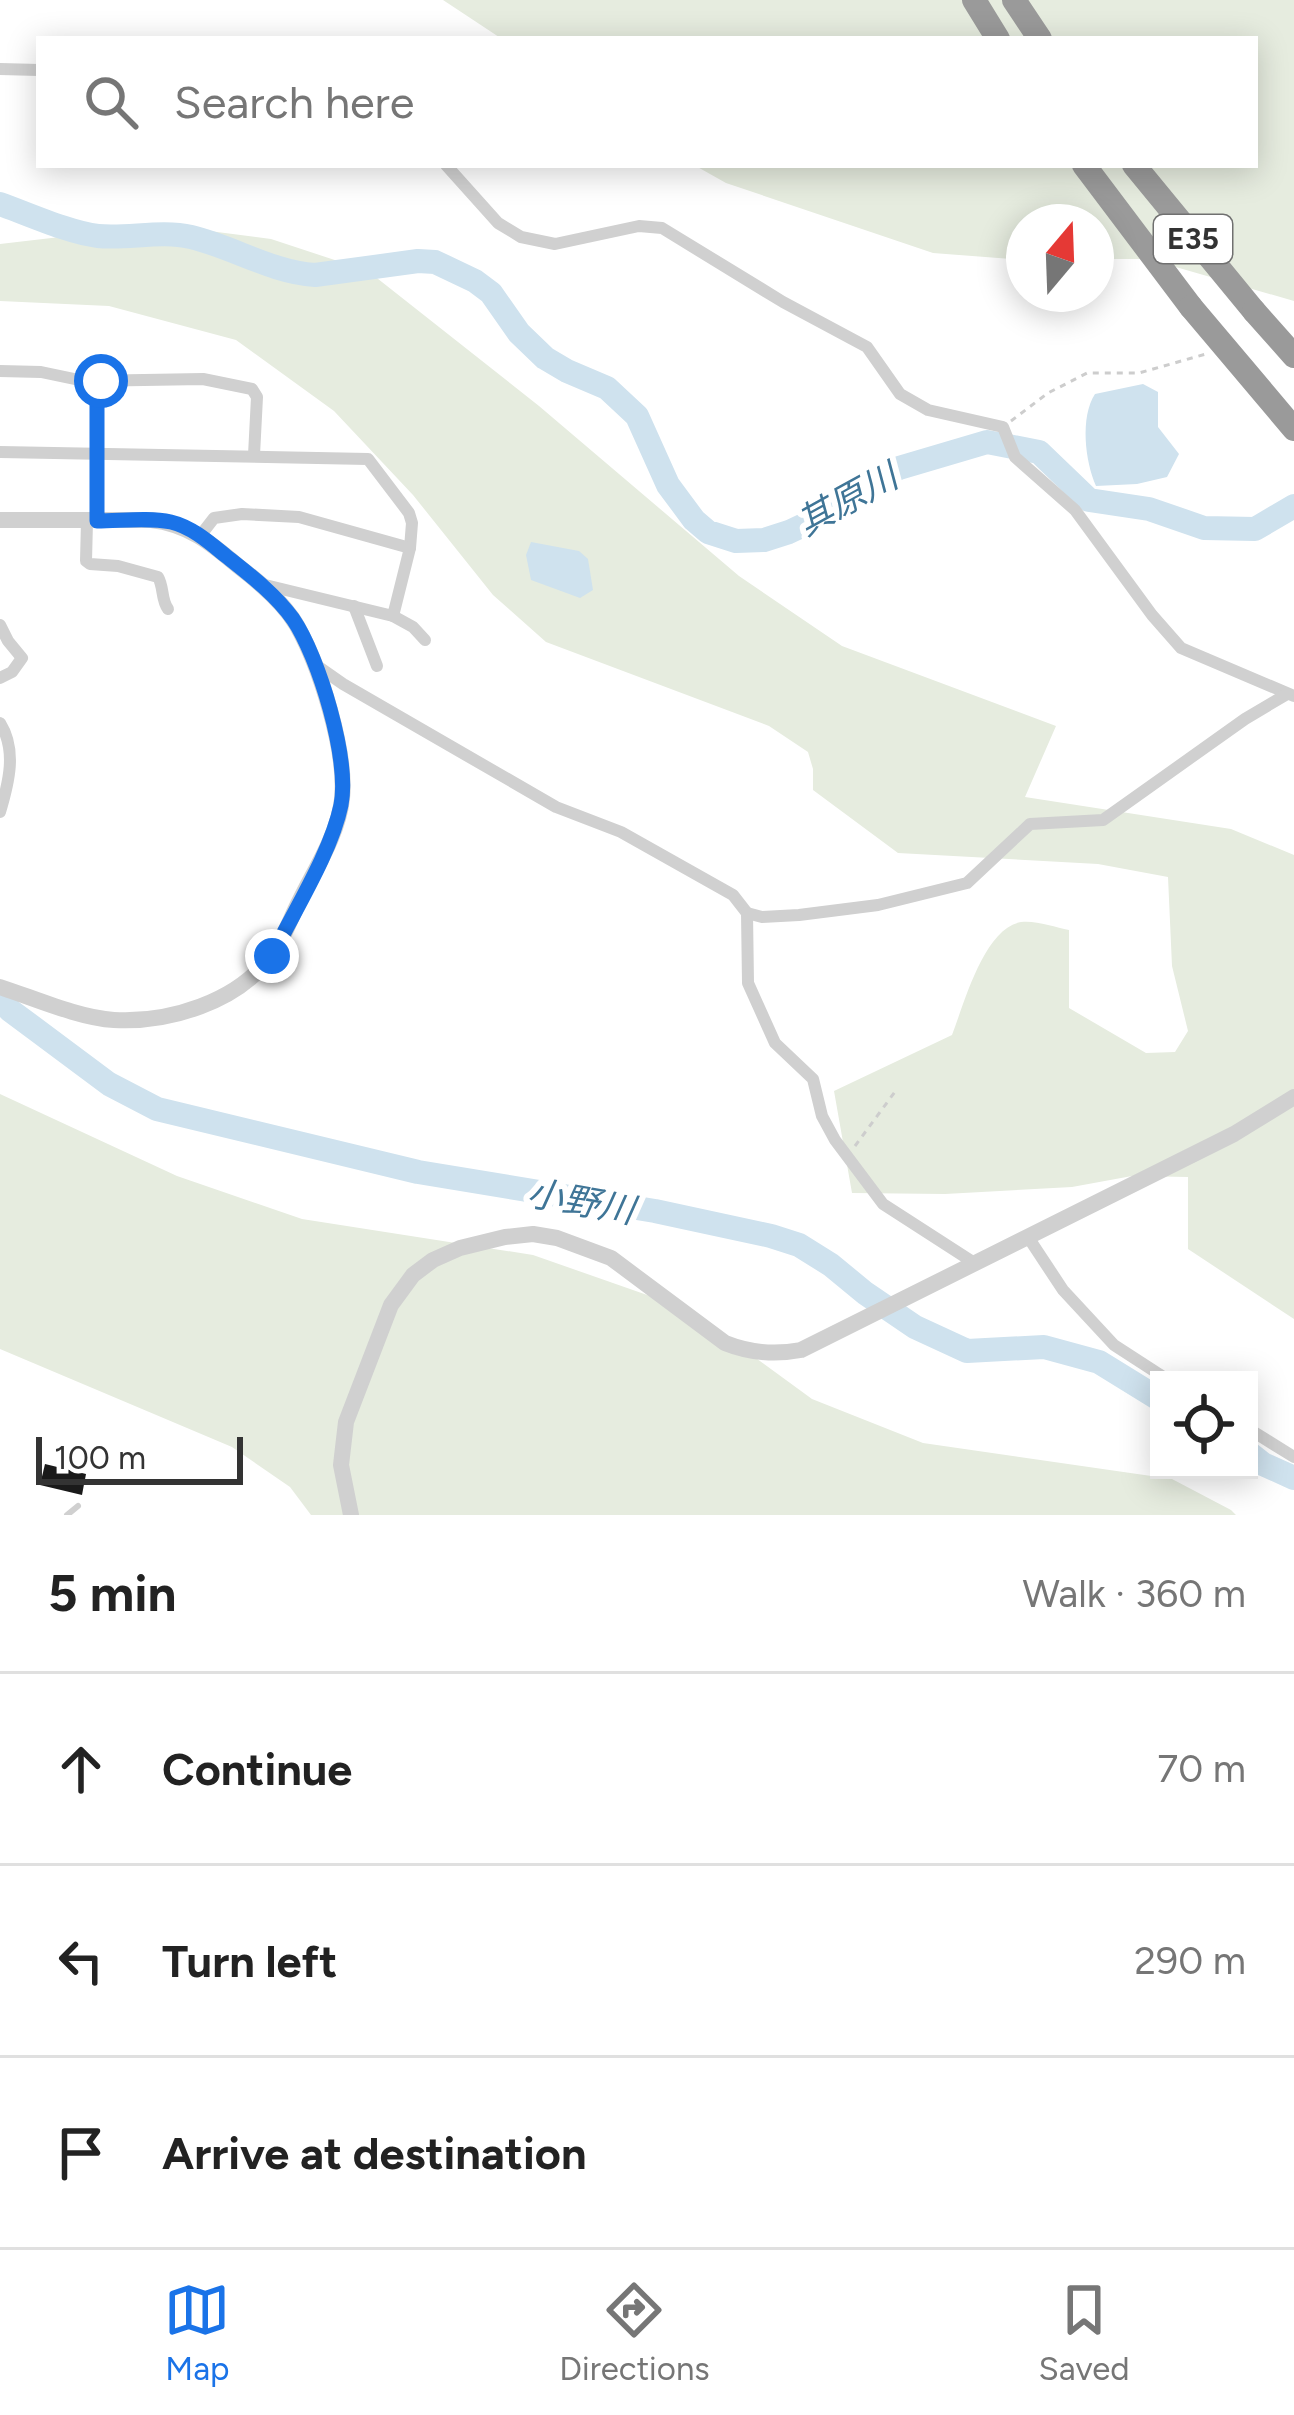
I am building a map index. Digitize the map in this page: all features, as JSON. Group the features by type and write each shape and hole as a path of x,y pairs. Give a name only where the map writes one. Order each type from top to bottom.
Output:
{"highway":[{"path":"974,0 996,36"},
{"path":"1014,0 1038,36"},
{"name":"E35","path":"1086,168 1191,307 1294,429"},
{"name":"E35","path":"1136,168 1294,356"}],"street":[{"path":"0,69 36,70"},
{"path":"449,168 498,223 520,237 556,244 639,226 662,228 867,347 900,394 928,410 1004,427 1016,457 1076,510 1151,615 1181,648 1290,695"},
{"path":"0,371 41,372 84,381 203,379 252,389 257,397 254,455"},
{"path":"97,381 86,561 158,577 168,608"},
{"path":"0,452 368,459 409,512 412,524 393,616"},
{"path":"200,536 214,518 242,514 299,517 410,548"},
{"path":"0,520 174,522 200,536 260,584 295,622 336,731 342,762 342,802 330,840 272,956 244,985 164,1016 117,1020 8,990"},
{"path":"260,584 393,616 425,640"},
{"path":"354,606 377,665"},
{"path":"0,625 22,658 12,673 0,677"},
{"path":"313,663 556,807 621,832 733,895 747,913 748,983 775,1043 813,1079 822,1116 847,1157 883,1204 976,1264"},
{"path":"747,913 800,915 878,905 967,883 1030,824 1103,820 1245,718 1290,695"},
{"path":"0,723 11,750 0,812"},
{"path":"351,1515 341,1466 346,1422 391,1305 413,1275 460,1248 533,1234 557,1238 611,1258 725,1343 764,1353 801,1350 1234,1134 1294,1096"},
{"path":"1028,1237 1063,1290 1114,1345 1154,1371"},
{"path":"1258,1435 1294,1457"}],"lane":[{"path":"67,1515 78,1506"}],"path":[{"path":"1004,427 1048,393 1087,373 1139,373 1215,350"},
{"path":"847,1157 897,1089"}],"shaded area":[{"path":"443,0 1294,0 1294,301 1148,259 1114,259 1114,204 1006,204 1006,259 933,253 726,183 699,168 1258,168 1258,36 497,36"},
{"path":"163,225 271,239 368,271 539,406 739,576 842,646 1056,726 1025,797 1231,829 1294,855 1294,1319 1188,1249 1188,1177 1132,1176 1072,1187 945,1194 852,1193 834,1091 952,1035 977,969 1008,927 1027,922 1069,930 1069,1008 1146,1053 1175,1052 1188,1031 1172,966 1168,877 1098,864 898,853 813,790 808,752 769,726 546,642 493,595 413,495 334,411 236,340 109,306 0,301 0,244"},
{"path":"0,1094 177,1176 302,1219 533,1255 690,1310 812,1399 923,1443 1172,1479 1236,1515 311,1515 290,1487 232,1447 0,1349"}],"water":[{"path":"1143,384 1158,392 1158,427 1179,454 1167,477 1096,486 1086,439 1090,404 1095,394"},
{"path":"531,542 579,551 588,559 593,590 580,598 531,580 526,555"}],"building":[{"path":"45,1464 86,1474 82,1495 40,1485"}],"waterway":[{"name":"其原川","path":"0,204 87,234 191,237 299,273 435,262 491,293 519,333 545,358 607,388 637,416 668,485 694,520 708,532 736,541 764,540 789,532 840,508 879,477 987,442 1039,452 1089,500 1149,509 1204,528 1255,529 1294,506"},
{"name":"小野川","path":"0,1000 109,1084 157,1109 418,1172 655,1211 771,1236 799,1245 915,1327 967,1351 1044,1347 1099,1362 1150,1393"},
{"name":"小野川","path":"1258,1460 1294,1478"}],"route":[{"path":"101,381 97,381 97,521 174,522 208,541 262,584 295,622 336,731 342,802 330,840 272,956"}]}
